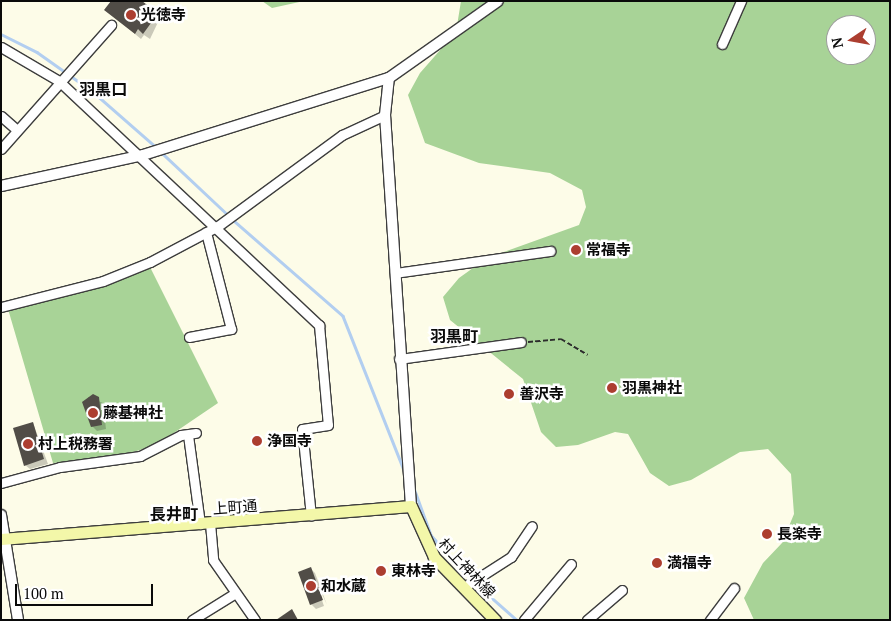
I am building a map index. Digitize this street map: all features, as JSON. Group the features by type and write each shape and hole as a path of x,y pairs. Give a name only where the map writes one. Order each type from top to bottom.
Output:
{"main road":[{"name":"上町通","path":"4,539 311,516 410,506"},
{"name":"村上神林線","path":"410,506 424,542 495,620"}],"street":[{"path":"1,186 143,155 389,78 498,1"},
{"path":"722,44 742,1"},
{"path":"1,149 59,81 111,25"},
{"path":"1,47 59,81 143,155 318,325 328,425 302,429 311,516"},
{"path":"389,78 385,115 399,359 410,506"},
{"path":"1,307 103,281 218,226 342,135 385,115"},
{"path":"1,116 17,130"},
{"path":"189,337 232,329 206,232"},
{"path":"395,273 550,251"},
{"path":"399,359 521,342"},
{"path":"1,483 60,467 140,456 192,434 205,524 213,560 234,594 255,620"},
{"path":"1,515 18,620"},
{"path":"464,587 511,557 532,526"},
{"path":"524,620 571,564"},
{"path":"710,620 734,588"},
{"path":"587,620 622,590"},
{"path":"192,620 234,594"}],"path":[{"path":"521,342 561,339 588,355"}],"green space":[{"path":"262,1 304,1 272,8"},
{"path":"461,1 890,1 890,620 754,620 744,598 763,563 782,543 794,514 791,474 768,449 740,452 691,480 669,486 650,473 628,434 615,432 578,445 556,447 541,432 523,379 450,320 443,297 459,278 487,258 579,225 586,207 582,190 550,173 479,163 425,143 408,95 420,73 456,32"},
{"path":"146,259 218,403 156,445 117,457 53,463 8,309 81,289"}],"building":[{"path":"111,1 142,1 155,11 148,20 151,23 143,34 138,29 135,34 104,10"},
{"path":"93,394 99,397 102,425 91,427 82,402"},
{"name":"村上税務署","path":"33,422 44,459 24,466 13,428"},
{"name":"和水蔵","path":"311,567 323,600 310,605 298,572"},
{"path":"292,609 298,620 276,620"}],"waterway":[{"path":"1,34 37,52 92,91 157,148"},
{"path":"161,152 228,215"},
{"path":"232,219 343,316 404,470"},
{"path":"414,488 431,535 471,579"},
{"path":"475,583 517,620"}],"place":[{"name":"光徳寺","path":"131,15"},
{"name":"常福寺","path":"576,250"},
{"name":"羽黒神社","path":"612,388"},
{"name":"善沢寺","path":"509,394"},
{"name":"藤基神社","path":"93,413"},
{"name":"浄国寺","path":"257,441"},
{"name":"村上税務署","path":"28,444"},
{"name":"長楽寺","path":"767,534"},
{"name":"満福寺","path":"657,563"},
{"name":"東林寺","path":"381,571"},
{"name":"和水蔵","path":"311,586"}],"district":[{"name":"羽黒口","path":"103,89"},
{"name":"羽黒町","path":"454,336"},
{"name":"長井町","path":"174,514"}]}
